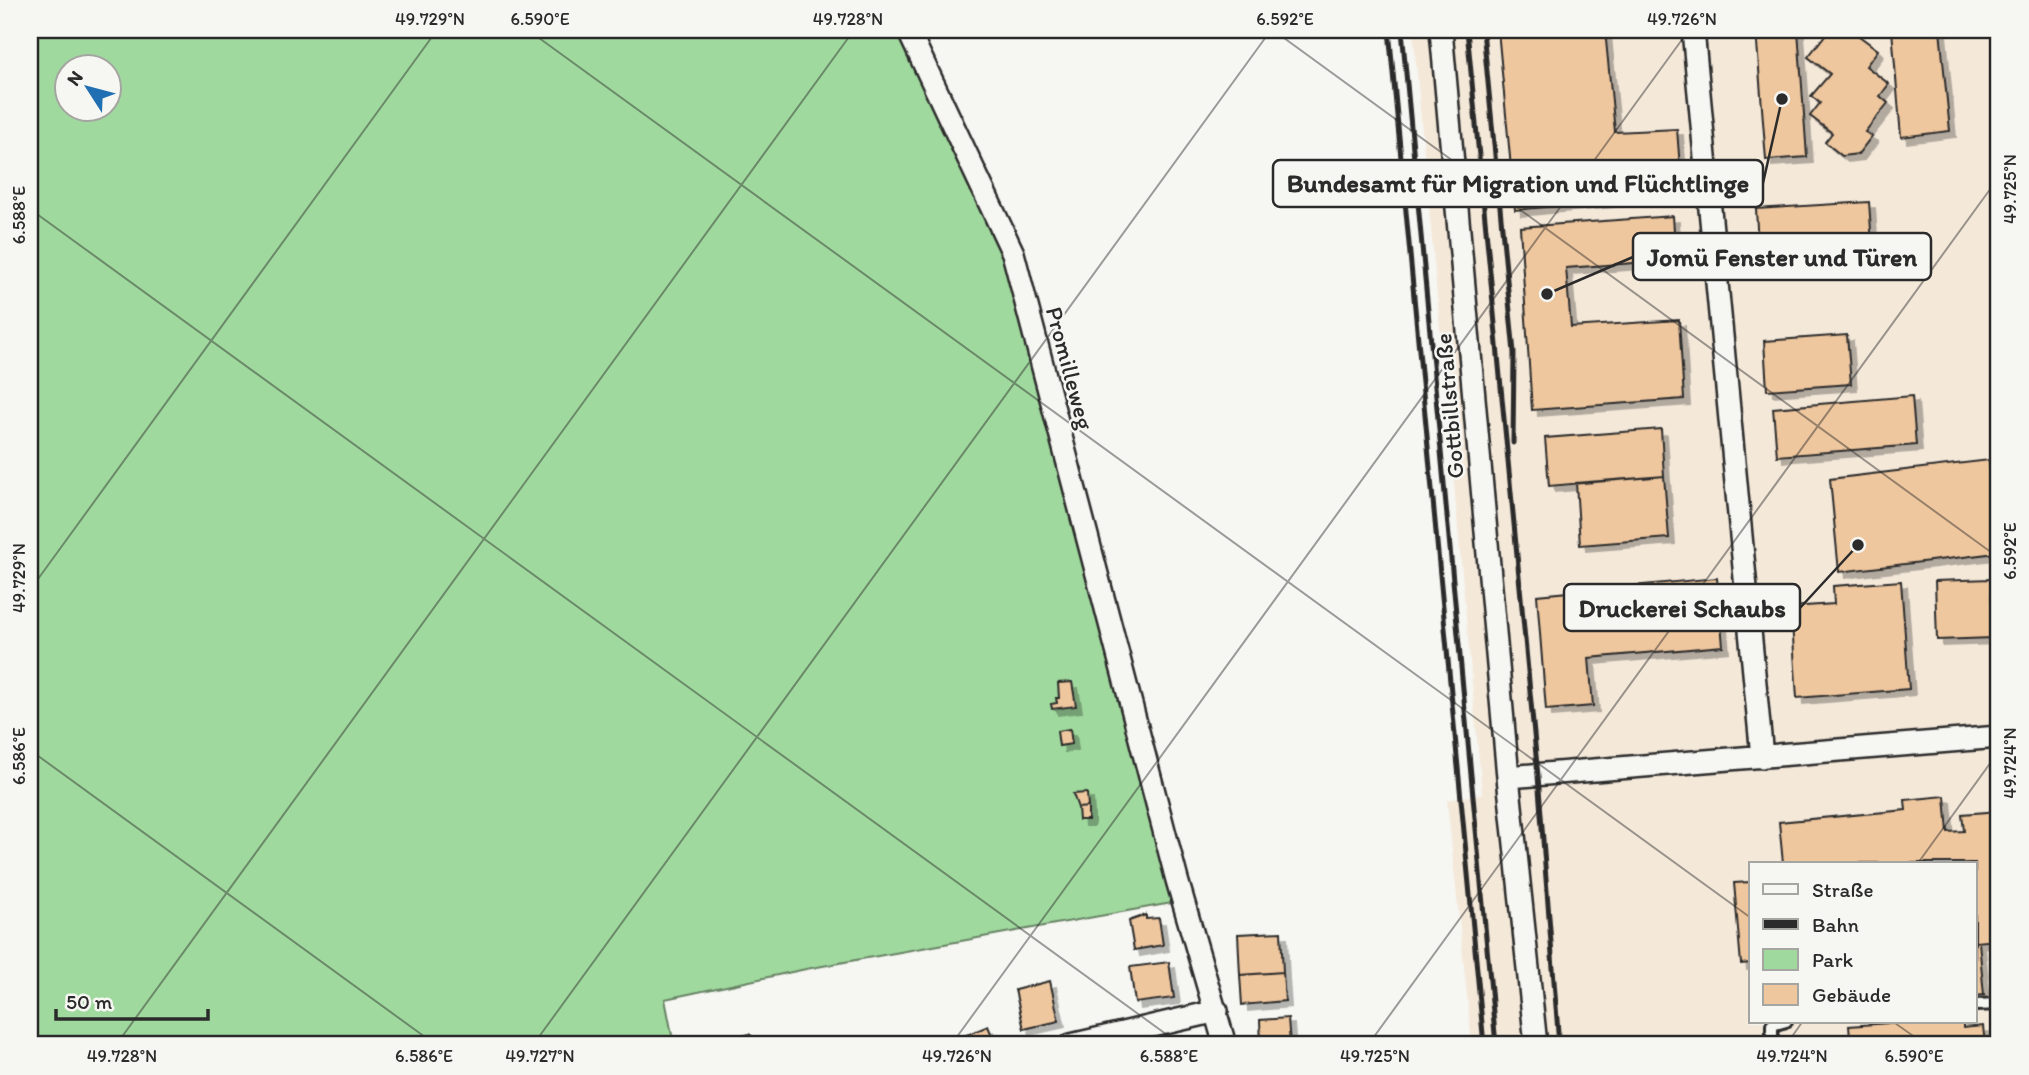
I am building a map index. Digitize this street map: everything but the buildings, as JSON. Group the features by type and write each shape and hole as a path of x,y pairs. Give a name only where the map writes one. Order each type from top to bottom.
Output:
{"street":[{"name":"Promilleweg","path":"908,30 1013,253 1177,880 1217,1012 1224,1045"},
{"name":"Gottbillstraße","path":"1441,30 1508,777 1536,1045"},
{"path":"1693,30 1762,757"},
{"path":"1508,777 1999,737"},
{"path":"1071,1045 1217,1012"}],"lane":[{"path":"1976,1005 1999,1004"},
{"path":"1772,1045 1772,1025 1779,1023"}],"shaded area":[{"path":"1413,30 1999,30 1999,1045 1472,1045 1447,800 1482,794"}],"green space":[{"path":"30,30 899,30 1012,264 1172,903 806,969 665,999 674,1045 30,1045"}],"railway":[{"path":"1389,30 1484,1045"},
{"path":"1402,30 1496,1045"},
{"path":"1467,30 1538,776 1559,1045"},
{"path":"1483,30 1514,353 1513,443"}],"place":[{"name":"Bundesamt für Migration und Flüchtlinge","path":"1782,99"},
{"name":"Jomü Fenster und Türen","path":"1547,294"},
{"name":"Druckerei Schaubs","path":"1858,545"}]}
